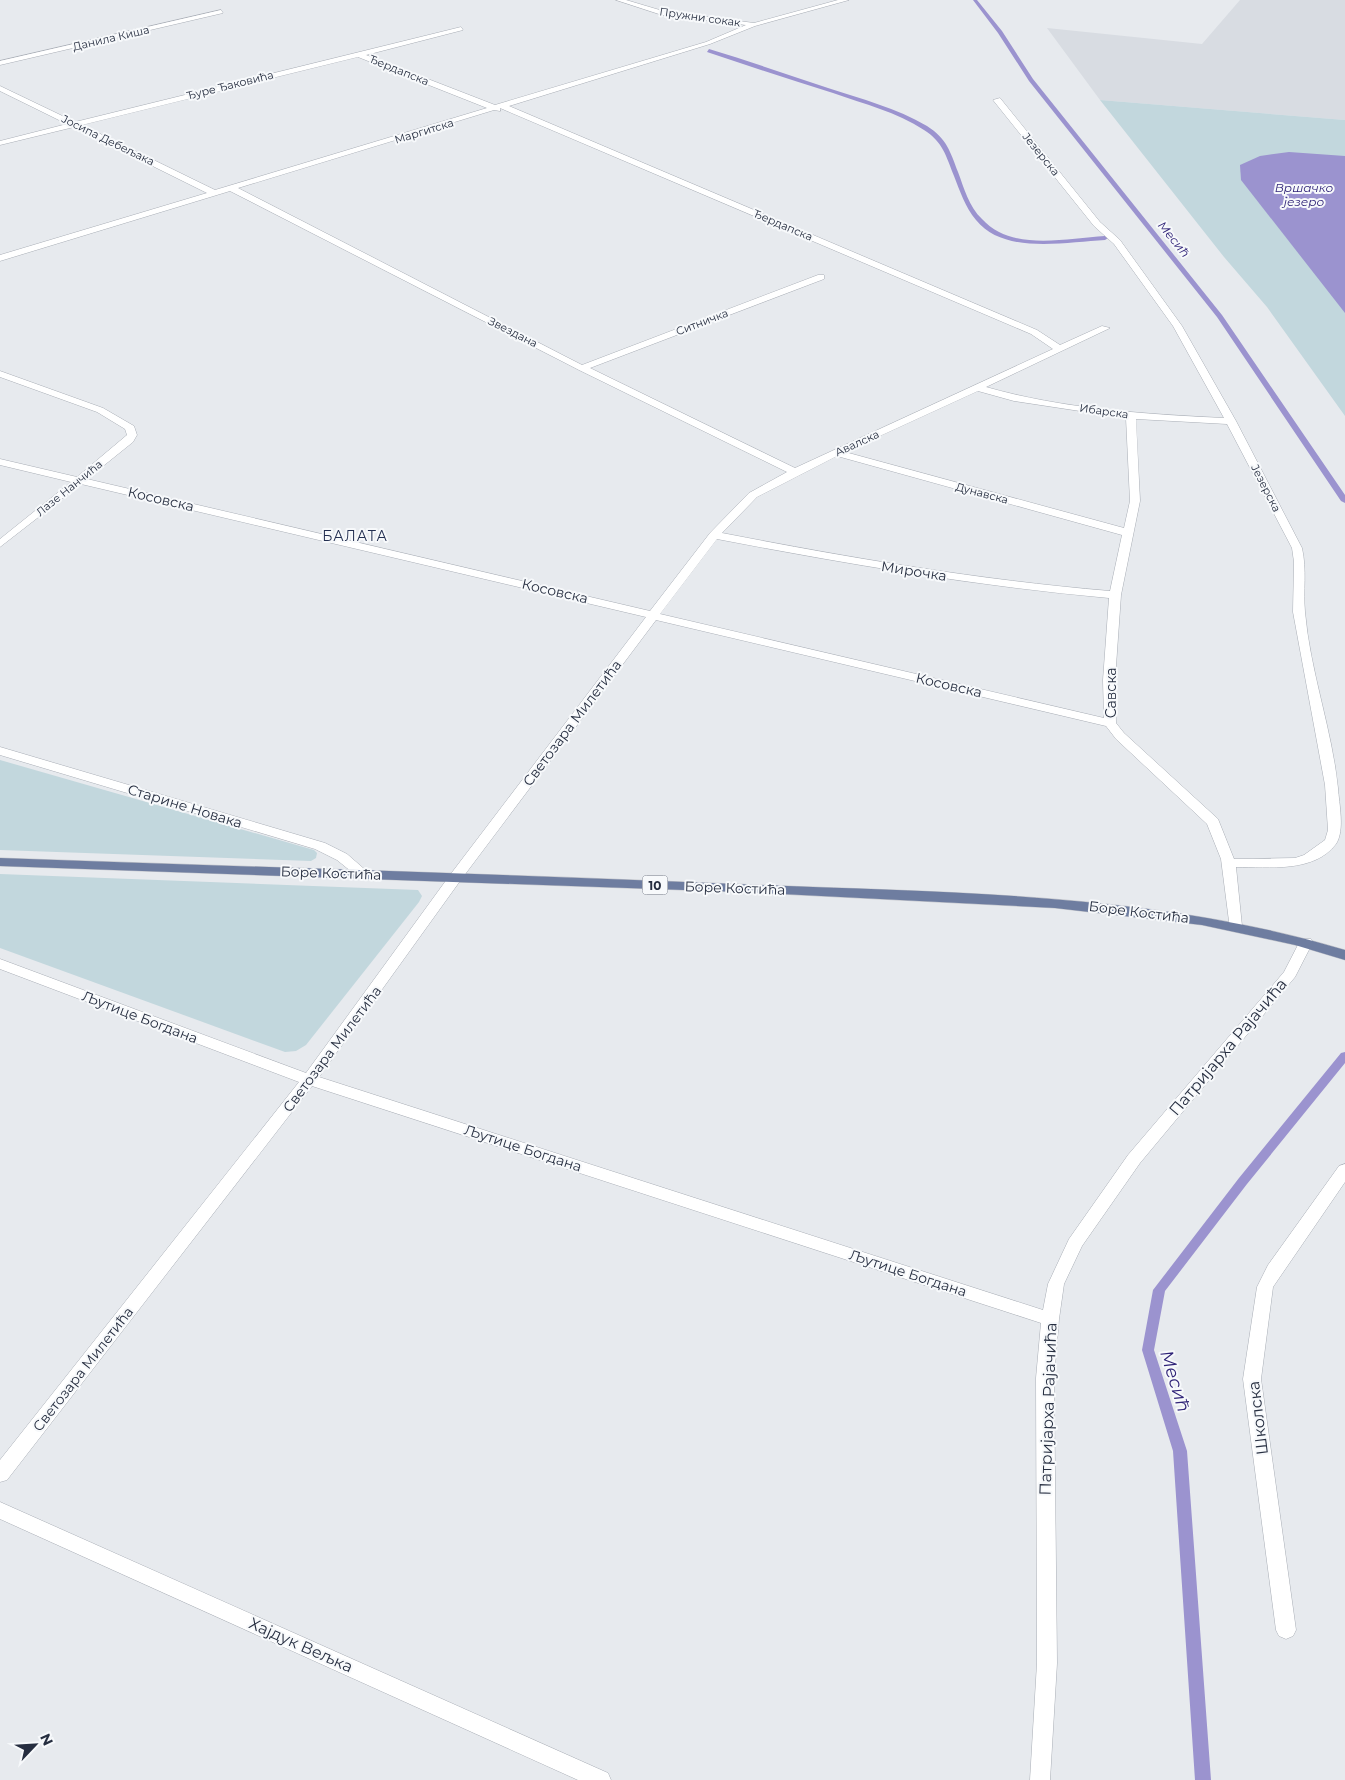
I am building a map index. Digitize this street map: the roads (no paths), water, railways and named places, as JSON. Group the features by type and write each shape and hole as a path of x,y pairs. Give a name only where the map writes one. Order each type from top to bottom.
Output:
{"main road":[{"name":"Боре Костића","path":"0,862 363,874 1017,900 1150,911 1235,926 1306,942 1345,955"}],"street":[{"name":"Пружни сокак","path":"619,0 667,14 753,24"},
{"name":"Маргитска","path":"0,258 708,44 753,24 846,0"},
{"name":"Данила Киша","path":"0,63 221,12"},
{"name":"Ђуре Ђаковића","path":"0,142 460,29"},
{"name":"Ђердапска","path":"358,54 500,107 1034,332 1053,343 1057,348"},
{"name":"Јосипа Дебељака","path":"0,88 216,194"},
{"name":"Језерска","path":"997,100 1097,224 1117,242 1185,336 1231,421 1299,556 1299,612 1331,785 1336,830 1331,842 1309,858 1295,862 1228,863"},
{"name":"Звездана","path":"233,189 582,368 795,472"},
{"name":"Ситничка","path":"582,368 821,277"},
{"name":"Авалска","path":"653,615 714,535 753,495 795,472 979,388 1057,348 1105,328"},
{"name":"Лазе Нанчића","path":"0,374 100,410 130,428 132,435 129,440 0,544"},
{"name":"Ибарска","path":"979,388 1014,398 1131,416 1231,421"},
{"name":"Савска","path":"1131,416 1136,490 1134,512 1115,595 1110,680 1110,723 1120,736 1213,822 1219,832 1235,896 1235,926"},
{"name":"Дунавска","path":"836,453 1128,533"},
{"name":"Косовска","path":"0,462 1110,723"},
{"name":"Мирочка","path":"714,535 848,561 980,582 1115,595"},
{"name":"Светозара Милетића","path":"0,1474 336,1045 454,878 653,615"},
{"name":"Старине Новака","path":"0,751 320,846 342,858 363,874"},
{"name":"Патријарха Рајачића","path":"1040,1780 1047,1663 1045,1378 1050,1318 1056,1284 1075,1243 1134,1158 1290,974 1306,942"},
{"name":"Љутице Богдана","path":"0,964 277,1069 1050,1318"},
{"name":"Школска","path":"1286,1630 1252,1379 1265,1287 1274,1270 1345,1170"},
{"name":"Хајдук Вељка","path":"0,1510 601,1780"}],"water":[{"name":"Вршачко језеро","path":"1289,152 1345,156 1345,313 1241,180 1240,165 1260,156"}],"waterway":[{"name":"Месић","path":"975,0 1000,32 1031,80 1220,316 1345,501"},
{"path":"709,51 889,110 926,128 944,144 972,212 987,228 998,234 1012,239 1035,242 1105,238"},
{"name":"Месић","path":"1203,1780 1180,1451 1148,1350 1159,1290 1243,1181 1345,1056"}],"district":[{"name":"БАЛАТА","path":"355,536"}]}
